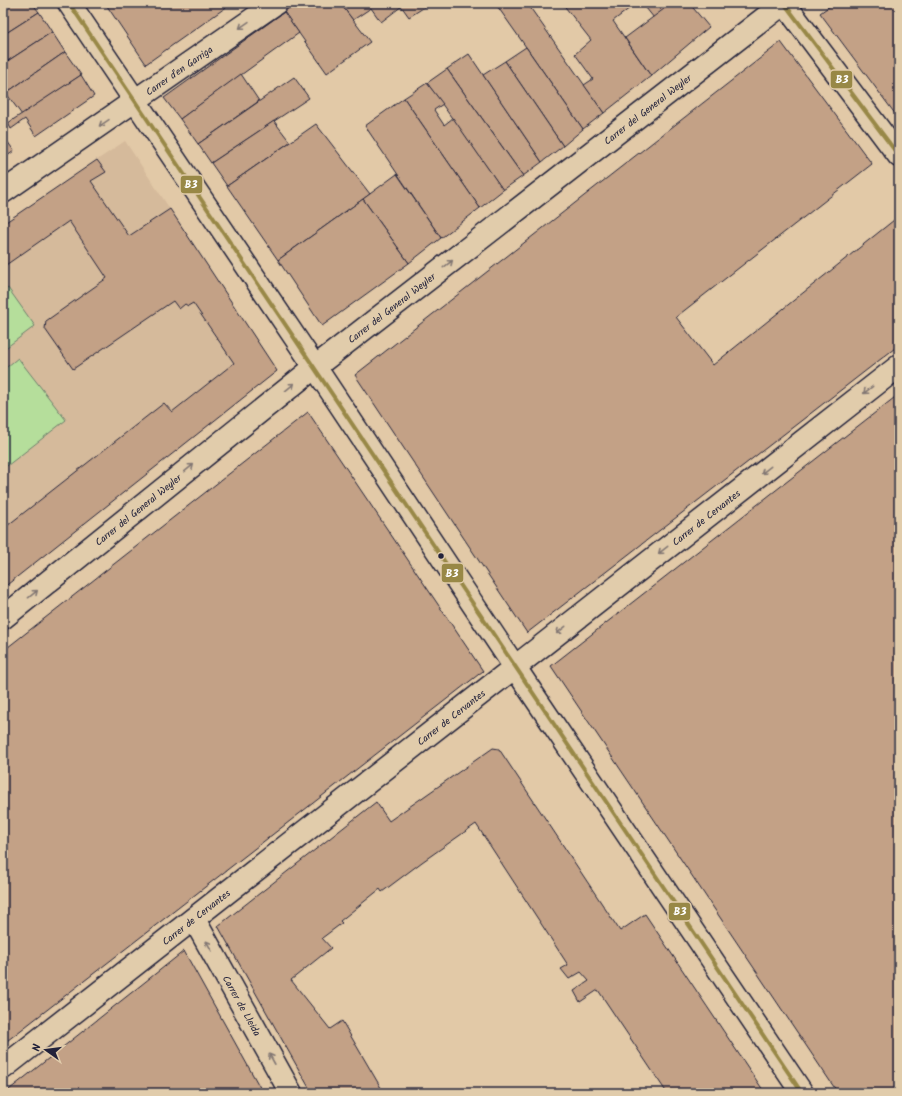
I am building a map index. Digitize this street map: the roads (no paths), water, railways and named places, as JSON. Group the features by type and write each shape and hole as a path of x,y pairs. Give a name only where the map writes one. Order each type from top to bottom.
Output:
{"street":[{"path":"69,3 802,1093"},
{"name":"Carrer d'en Garriga","path":"3,192 276,3"},
{"path":"784,3 899,156"},
{"name":"Carrer del General Weyler","path":"3,618 315,367 784,3"},
{"name":"Carrer de Cervantes","path":"3,1068 899,366"},
{"name":"Carrer de Lleida","path":"194,918 291,1093"}]}
